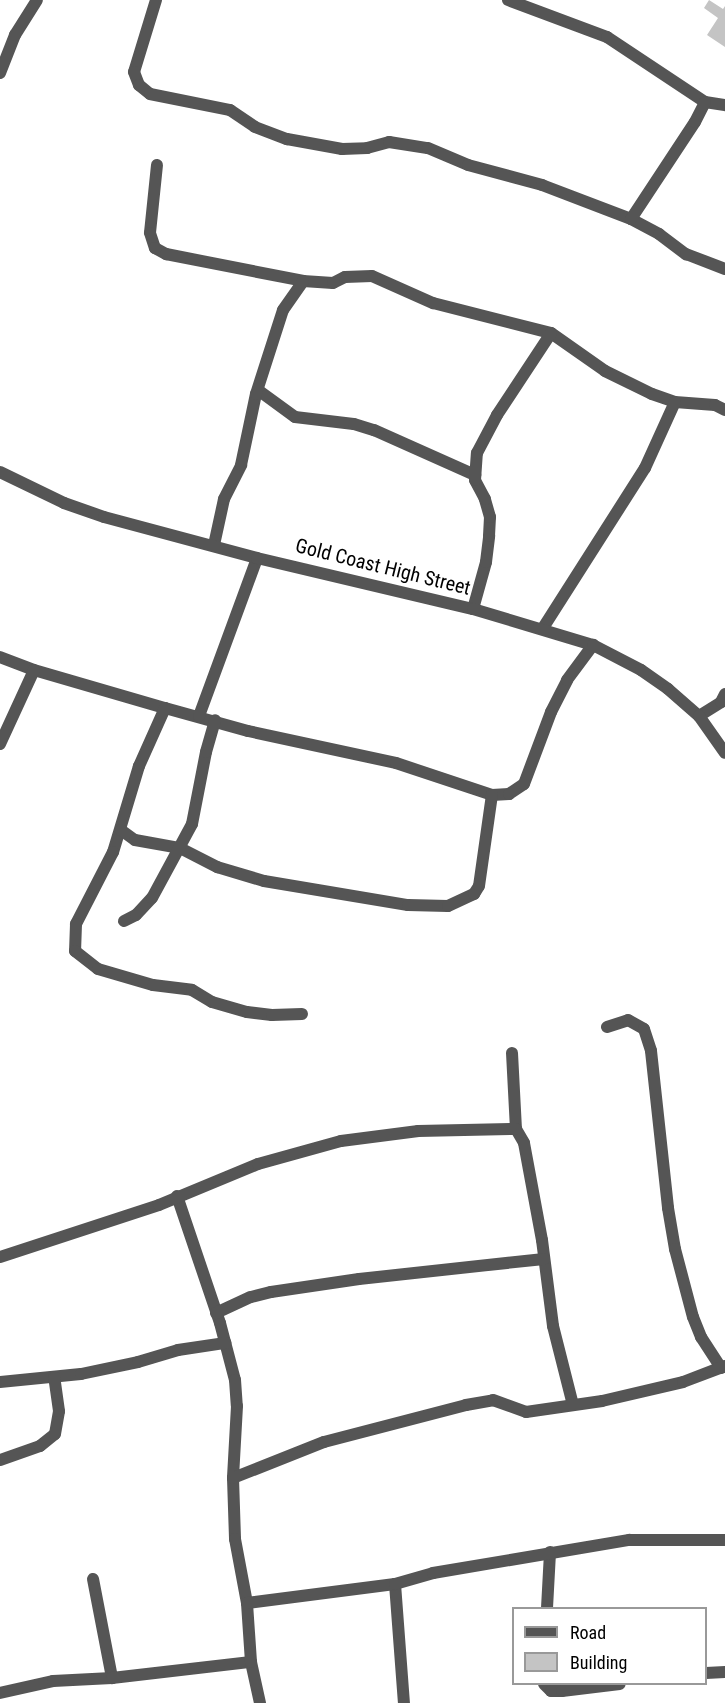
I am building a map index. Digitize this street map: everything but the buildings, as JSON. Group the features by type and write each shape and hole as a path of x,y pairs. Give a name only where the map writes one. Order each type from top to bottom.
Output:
{"street":[{"path":"0,73 15,35 37,0"},
{"path":"156,0 134,72 139,85 150,94 230,110 255,127 287,139 342,149 367,148 389,142 428,148 468,165 542,185 631,219 659,234 686,254 725,269"},
{"path":"508,0 607,37 705,102 725,105"},
{"path":"631,219 695,122 705,102"},
{"path":"157,165 150,233 155,248 166,254 303,281 333,283 345,277 372,276 433,303 551,333 626,383 675,402 715,405 725,410"},
{"path":"214,545 224,499 241,465 258,390 283,310 303,281"},
{"path":"473,609 486,562 490,517 475,475 477,453 483,439 551,333"},
{"path":"258,390 295,417 354,424 374,430 475,475"},
{"path":"543,628 645,468 675,402"},
{"name":"Gold Coast High Street","path":"0,472 74,507 257,558 473,609 543,628 593,645 641,670 699,716 725,753"},
{"path":"199,716 257,558"},
{"path":"0,657 34,670 248,731 396,763 492,795 509,794 524,784 551,711 567,680 593,645"},
{"path":"0,744 34,670"},
{"path":"699,716 721,702 725,694"},
{"path":"165,708 139,766 113,852 75,924 73,946 80,958 98,969 133,981 192,990 212,1002 246,1012 272,1016 302,1014"},
{"path":"124,921 142,909 152,898 192,824 206,752 215,720"},
{"path":"121,830 135,840 180,848 217,867 289,887 432,908 448,906 474,894 479,886 492,795"},
{"path":"233,1478 324,1442 466,1405 493,1400 526,1412 603,1401 682,1382 723,1367 701,1336 693,1317 675,1248 666,1197 651,1051 644,1029 628,1020 607,1027"},
{"path":"512,1053 516,1129 524,1143 553,1326 573,1405"},
{"path":"0,1257 80,1232 258,1164 341,1141 418,1131 516,1129"},
{"path":"177,1196 225,1343 237,1397 233,1478 235,1539 247,1603 251,1662 260,1703"},
{"path":"216,1313 251,1297 271,1292 359,1279 544,1259"},
{"path":"0,1382 104,1370 178,1350 225,1343"},
{"path":"0,1460 40,1446 55,1434 59,1411 54,1377"},
{"path":"247,1603 395,1584 433,1573 629,1540 725,1540"},
{"path":"547,1607 550,1552"},
{"path":"93,1580 112,1678"},
{"path":"395,1584 404,1703"},
{"path":"0,1693 53,1681 112,1678 251,1662"},
{"path":"707,1674 725,1672"},
{"path":"548,1692 604,1685"}]}
